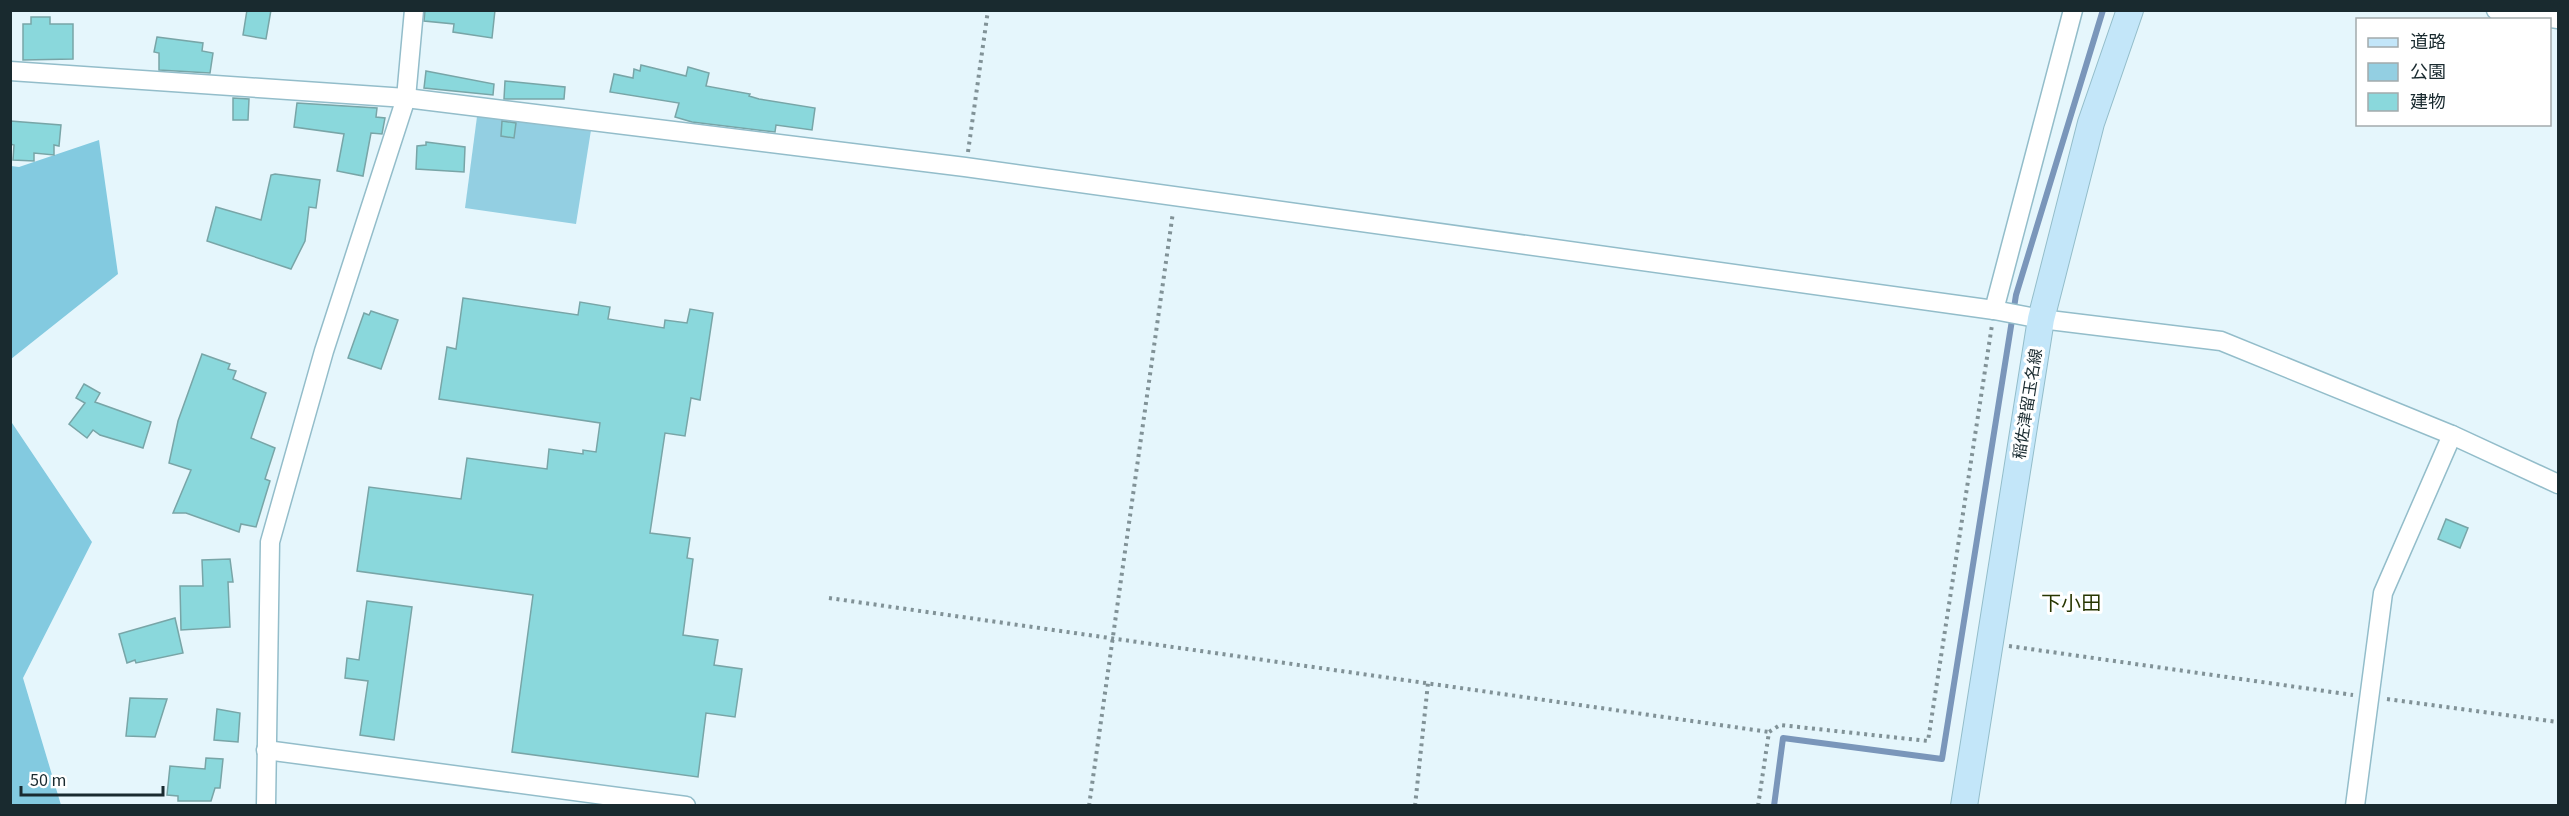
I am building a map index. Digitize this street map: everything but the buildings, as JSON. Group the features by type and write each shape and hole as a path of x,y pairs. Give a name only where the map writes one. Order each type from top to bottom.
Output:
{"main road":[{"name":"稲佐津留玉名線","path":"1964,806 2038,319 2091,123 2130,10"}],"street":[{"path":"266,806 270,542 324,351 406,98 414,10"},
{"path":"1994,310 2073,10"},
{"path":"2496,10 2559,19"},
{"path":"10,71 406,98 1175,195 1994,310 2038,319 2221,341 2452,435 2559,484"},
{"path":"2355,806 2383,593 2452,435"},
{"path":"266,750 686,806"}],"path":[{"path":"965,167 988,10"},
{"path":"1089,806 1175,195"},
{"path":"829,598 1770,732 1780,725 1928,741 1994,310"},
{"path":"1990,643 2559,722"},
{"path":"1415,806 1428,683"},
{"path":"1758,806 1770,732"}],"green space":[{"path":"478,109 592,124 576,224 465,208"}],"shaded area":[{"path":"99,140 118,274 11,359 11,166 19,167"},
{"path":"10,420 92,542 23,678 61,805 11,805"}],"waterway":[{"path":"1774,806 1783,738 1942,759 2016,295 2103,10"}],"district":[{"name":"下小田","path":"2071,604"}]}
